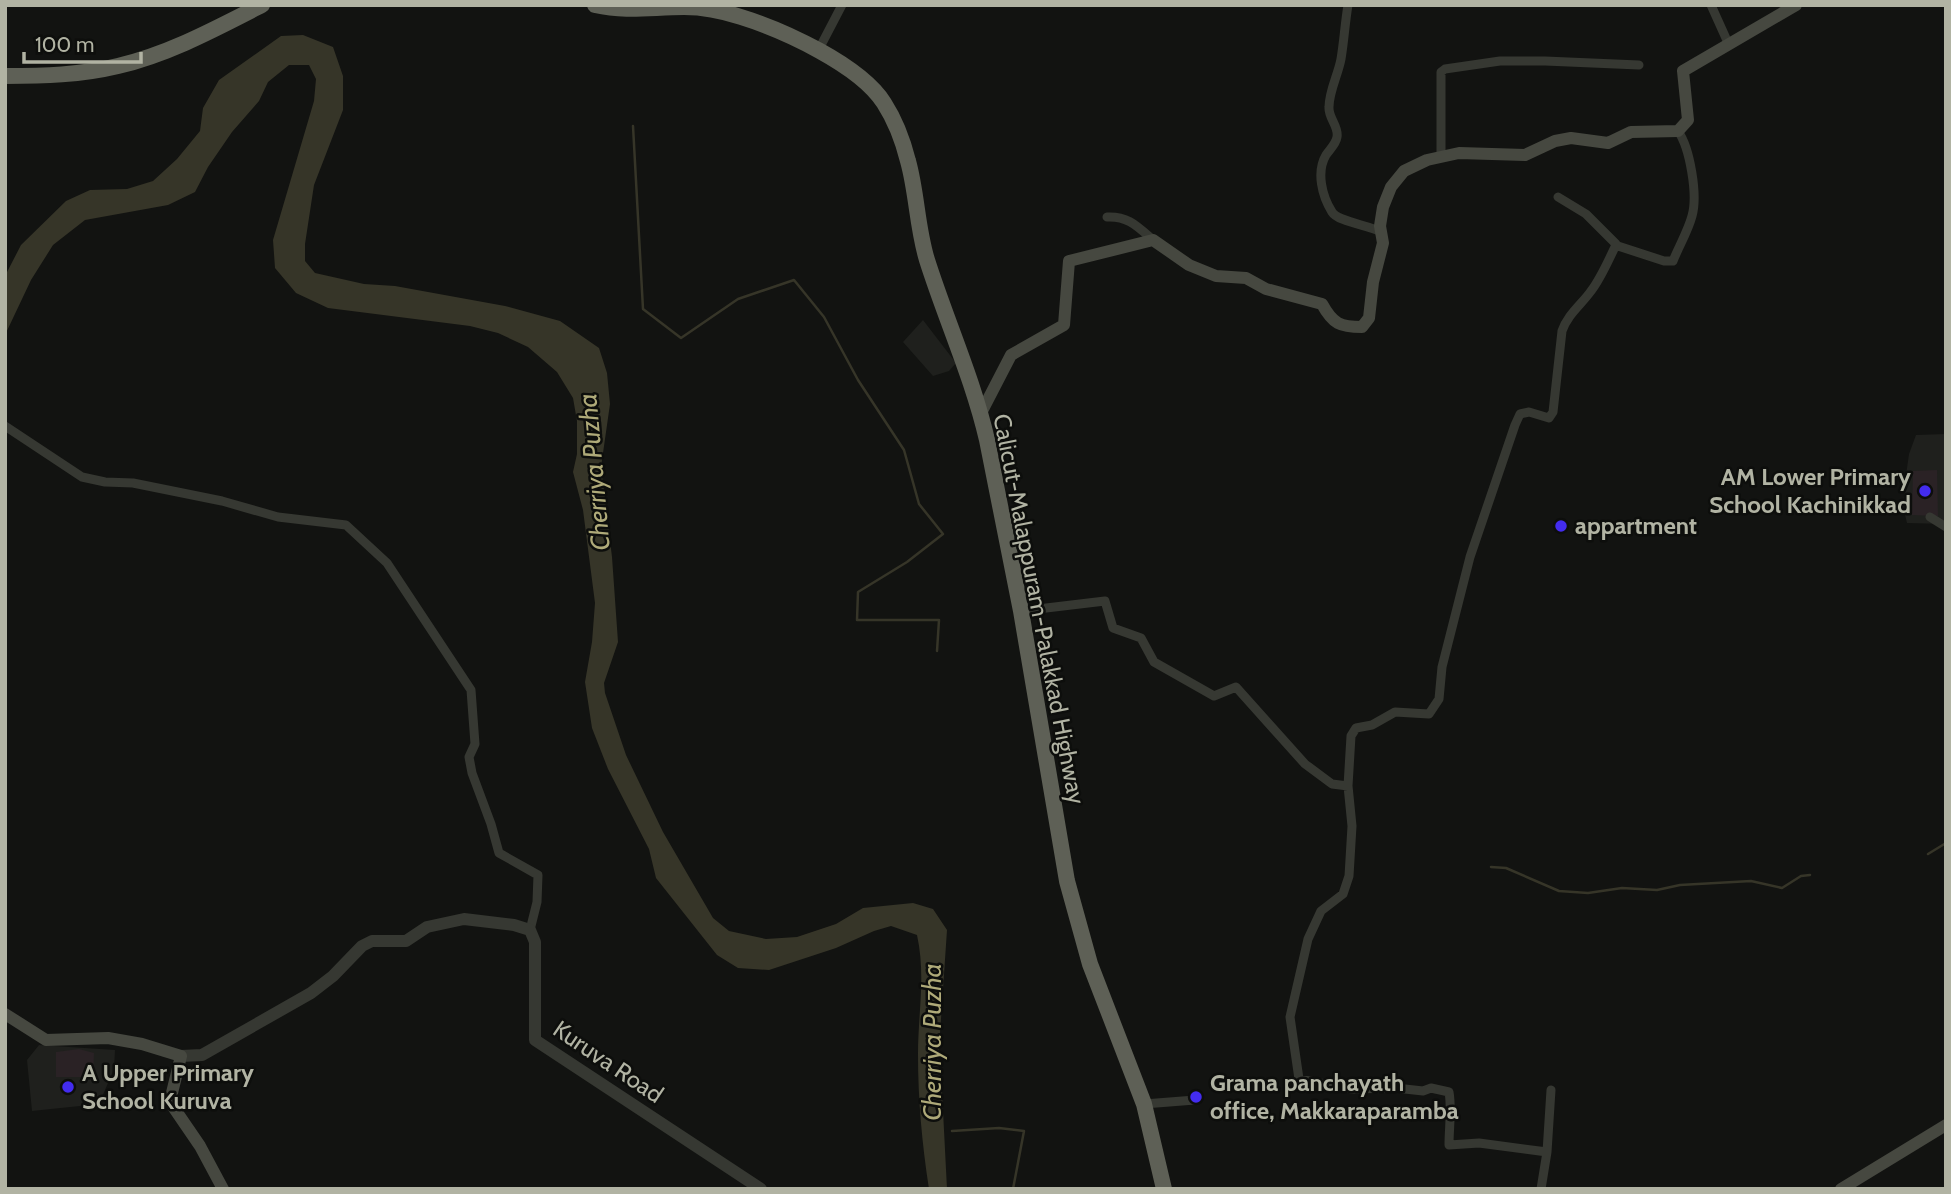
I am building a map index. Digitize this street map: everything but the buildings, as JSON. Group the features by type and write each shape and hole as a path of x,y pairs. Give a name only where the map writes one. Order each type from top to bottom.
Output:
{"highway":[{"path":"5,76 79,72 120,66 191,41 262,5"},
{"name":"Calicut-Malappuram-Palakkad Highway","path":"594,5 618,10 684,7 712,9 797,37 851,71 873,89 884,102 899,131 909,164 923,247 981,413 1021,611 1067,881 1090,964 1144,1104 1164,1189"}],"main road":[{"path":"981,413 1011,355 1064,325 1069,261 1153,240 1189,265 1216,276 1246,278 1266,289 1322,304 1331,320 1347,327 1363,327 1369,318 1373,282 1383,243 1383,207 1391,187 1404,171 1427,160 1459,153 1525,155 1555,141 1571,138 1608,143 1632,132 1678,131 1688,120 1683,71 1796,5"},
{"path":"5,1014 46,1040 108,1038 142,1044 181,1056 172,1097 174,1108 200,1146 223,1189"},
{"path":"1841,1189 1946,1125"}],"street":[{"path":"818,51 842,5"},
{"path":"1348,5 1340,61 1328,106 1330,120 1337,128 1338,135 1325,157 1320,179 1332,214 1340,219 1371,226 1381,232"},
{"path":"1712,5 1728,45"},
{"path":"1441,157 1441,72 1445,69 1500,61 1640,65"},
{"path":"1615,247 1664,261 1673,261 1693,214 1693,184 1685,141 1678,131"},
{"path":"1546,1152 1479,1143 1449,1145 1449,1092 1432,1088 1423,1091 1396,1088 1352,1089 1300,1079 1290,1017 1308,939 1321,911 1343,894 1349,876 1352,826 1348,786 1350,736 1356,728 1371,725 1395,712 1429,714 1439,699 1442,667 1470,557 1515,425 1520,414 1529,412 1549,418 1553,412 1562,331 1566,321 1590,292 1616,244 1586,214 1558,197"},
{"path":"1107,217 1121,216 1130,220 1153,240"},
{"path":"5,426 82,477 105,482 133,483 222,501 278,517 346,525 387,563 471,690 475,744 469,757 499,853 538,875 537,902 530,930 514,925 464,919 427,927 406,941 372,941 362,946 333,976 311,993 202,1055 181,1056"},
{"path":"1930,517 1946,527"},
{"path":"1021,611 1105,601 1113,628 1142,638 1154,662 1214,696 1236,687 1305,764 1332,784 1348,786"},
{"name":"Kuruva Road","path":"530,930 536,942 535,1040 761,1189"},
{"path":"1541,1189 1551,1090"},
{"path":"1144,1104 1195,1100"}],"shaded area":[{"path":"923,320 956,363 949,371 933,376 903,342"},
{"name":"AM Lower Primary School Kachinikkad","path":"1946,434 1946,524 1907,523 1903,506 1906,475 1909,454 1916,435"},
{"path":"1937,470 1938,516 1912,515 1913,471"},
{"name":"A Upper Primary School Kuruva","path":"39,1045 115,1050 114,1069 99,1104 32,1111 27,1060"},
{"path":"79,1049 94,1053 93,1077 56,1077 56,1052"}],"water":[{"name":"Cherriya Puzha","path":"303,35 333,47 343,76 343,110 314,185 305,244 305,261 315,273 364,284 395,286 505,306 560,321 599,348 607,373 610,404 601,467 612,557 618,642 604,683 605,693 626,755 663,832 713,918 729,931 766,939 797,937 836,924 863,908 913,903 933,909 947,930 938,1063 947,1189 929,1189 924,1155 919,1088 921,980 917,935 891,926 769,970 738,968 717,955 656,878 649,849 608,769 592,728 585,682 595,603 583,510 573,472 577,454 577,421 573,398 557,372 528,347 498,333 470,326 328,308 296,293 275,268 273,240 314,101 316,79 309,65 289,65 268,82 259,101 232,132 195,192 168,205 85,220 53,245 31,280 5,335 5,276 21,245 66,201 90,190 127,189 153,181 177,159 200,131 203,108 219,80 281,36"}],"waterway":[{"path":"633,126 643,309 681,338 738,299 794,280 824,317 858,380 904,450 919,504 943,534 907,562 858,592 857,620 939,620 937,651"},
{"path":"1928,854 1946,843"},
{"path":"1491,867 1506,868 1559,891 1588,893 1622,888 1657,890 1680,885 1751,881 1782,888 1801,876 1810,875"},
{"name":"Cherriya Puzha","path":"952,1131 999,1128 1024,1131 1013,1189"}],"place":[{"name":"AM Lower Primary School Kachinikkad","path":"1925,491"},
{"name":"appartment","path":"1561,526"},
{"name":"A Upper Primary School Kuruva","path":"68,1087"},
{"name":"Grama panchayath office, Makkaraparamba","path":"1196,1097"}]}
